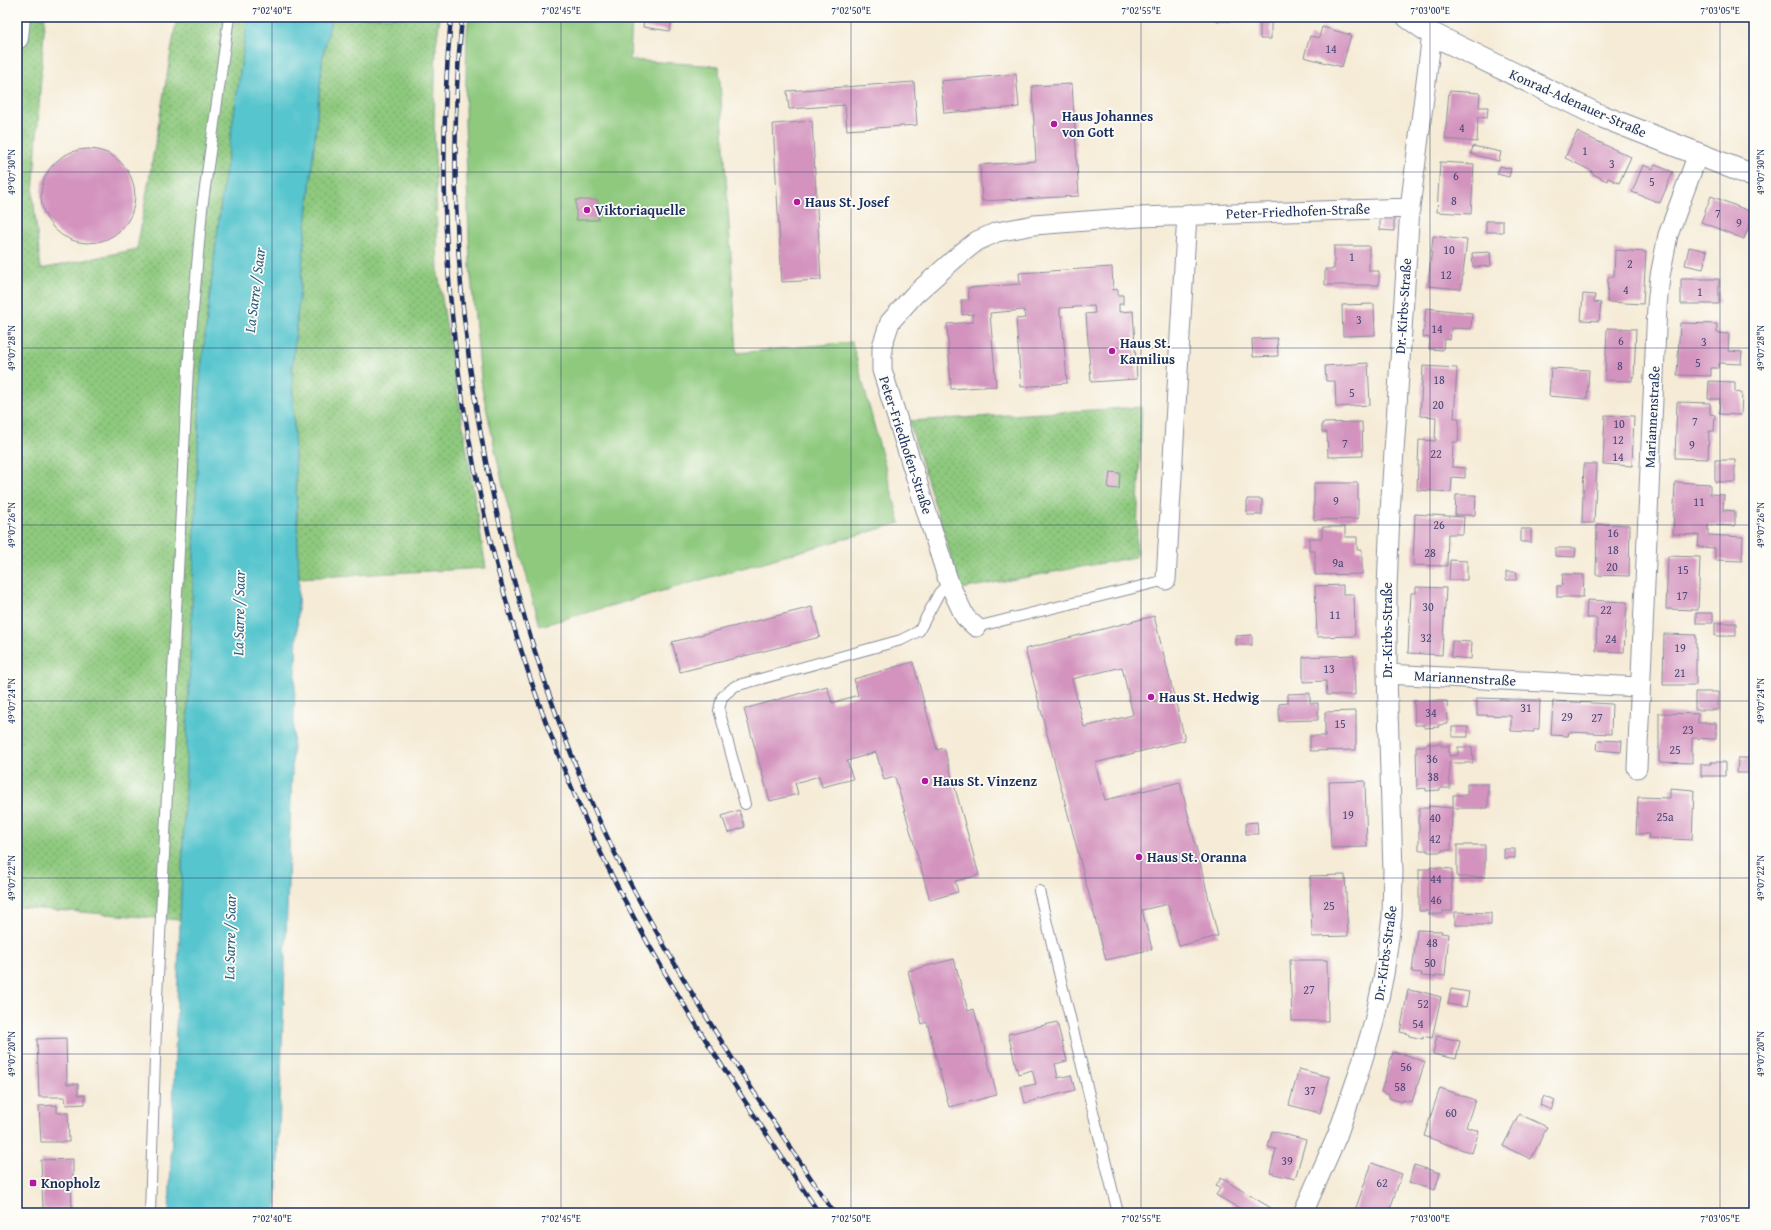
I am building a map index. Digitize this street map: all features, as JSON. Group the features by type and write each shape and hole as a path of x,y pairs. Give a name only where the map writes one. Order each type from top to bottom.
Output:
{"main road":[{"path":"17,38 19,17"},
{"name":"Konrad-Adenauer-Straße","path":"1408,17 1432,34 1596,114 1754,176"}],"street":[{"name":"Dr.-Kirbs-Straße","path":"1303,1213 1337,1136 1374,1022 1384,974 1392,917 1393,871 1387,674 1387,589 1390,512 1410,208 1432,34"},
{"name":"Mariannenstraße","path":"1637,768 1639,687 1657,306 1660,276 1668,235 1698,154"},
{"name":"Peter-Friedhofen-Straße","path":"976,627 965,617 949,583 882,370 882,346 890,322 914,295 977,241 997,232 1034,225 1187,214 1410,208"},
{"path":"1166,580 1187,214"},
{"name":"Mariannenstraße","path":"1387,674 1639,687"}],"lane":[{"path":"150,1213 157,989 188,368 202,209 229,17"},
{"path":"976,627 1166,580"},
{"path":"745,804 719,710 722,697 735,686 901,640 919,631 939,592 949,583"},
{"path":"1039,891 1118,1213"}],"green space":[{"path":"17,17 45,17 33,196 41,269 137,249 177,17 248,17 220,210 201,370 180,920 17,907"},
{"path":"332,17 440,17 436,46 434,120 438,274 486,568 299,578 292,369 323,54"},
{"path":"469,17 632,17 630,60 719,66 737,353 852,342 900,523 540,626 504,491 482,388 470,267 465,122 467,32"},
{"path":"1142,407 1136,557 961,589 909,421"}],"water":[{"name":"La Sarre / Saar","path":"248,17 332,17 323,54 292,369 299,578 276,1213 169,1213 201,370 220,210"}],"building":[{"path":"644,17 672,17 670,31 643,27"},
{"path":"1217,17 1237,17 1237,21 1217,21"},
{"path":"1260,17 1271,17 1271,39 1260,39"},
{"path":"1322,27 1351,35 1342,67 1304,57 1310,36 1319,38"},
{"path":"1016,74 1019,107 944,113 941,81"},
{"path":"914,82 917,125 847,130 845,105 789,109 787,91"},
{"name":"Haus Johannes von Gott","path":"1072,84 1079,196 982,201 980,165 1036,161 1032,86"},
{"path":"1449,91 1480,93 1479,107 1488,107 1487,118 1478,117 1477,142 1445,139"},
{"name":"Haus St. Josef","path":"812,121 821,280 782,282 773,124"},
{"path":"1577,132 1631,157 1619,183 1608,178 1607,181 1591,173 1592,171 1565,158"},
{"path":"1473,146 1501,152 1499,161 1471,154"},
{"path":"88,149 106,153 121,163 131,178 135,196 131,214 121,229 106,239 88,243 70,239 55,229 45,214 41,196 45,178 55,163 70,153"},
{"path":"1440,162 1474,164 1471,214 1437,212"},
{"path":"1643,165 1653,169 1655,165 1673,172 1660,203 1632,192"},
{"path":"1500,166 1511,169 1509,177 1497,174"},
{"path":"1711,196 1754,213 1744,239 1701,222"},
{"name":"Viktoriaquelle","path":"576,200 598,200 598,220 576,220"},
{"path":"1380,218 1394,218 1394,231 1380,230"},
{"path":"1486,221 1503,221 1503,232 1486,232"},
{"path":"1433,236 1467,240 1461,289 1428,286"},
{"path":"1334,246 1369,246 1369,271 1379,271 1379,285 1325,285 1325,269 1334,269"},
{"path":"1689,247 1707,251 1703,269 1685,265"},
{"path":"1615,250 1646,252 1643,304 1607,302 1608,277 1614,277"},
{"path":"1490,252 1491,266 1473,267 1472,253"},
{"name":"Haus St. Kamilius","path":"1112,267 1113,290 1118,289 1118,295 1123,295 1123,304 1119,304 1119,312 1133,311 1137,379 1091,382 1086,314 1095,313 1094,306 1060,308 1060,316 1062,316 1067,383 1021,387 1016,319 1025,318 1024,310 990,313 996,386 951,389 947,324 973,322 973,314 962,315 961,300 969,300 968,288 1020,284 1019,273"},
{"path":"1681,279 1719,279 1719,304 1681,304"},
{"path":"1583,294 1595,295 1594,302 1601,303 1599,321 1581,320"},
{"path":"1374,304 1375,335 1343,336 1342,305"},
{"path":"1426,308 1472,313 1471,329 1451,328 1450,340 1444,339 1443,350 1429,349 1430,338 1423,337"},
{"path":"1680,323 1717,324 1717,333 1729,334 1728,351 1742,352 1741,364 1719,363 1718,368 1711,368 1711,376 1677,375"},
{"path":"1607,328 1636,329 1634,377 1632,376 1632,381 1605,380"},
{"path":"1277,338 1278,356 1253,357 1252,339"},
{"path":"1368,363 1370,405 1336,407 1335,381 1326,381 1325,366"},
{"path":"1423,366 1457,368 1454,418 1459,418 1458,442 1453,442 1452,467 1465,468 1465,478 1452,477 1451,492 1417,490 1419,440 1435,441 1436,417 1420,416"},
{"path":"1551,368 1589,370 1587,399 1549,396"},
{"path":"1709,381 1735,382 1735,392 1742,393 1741,415 1719,414 1720,399 1708,399"},
{"path":"1677,402 1710,403 1710,414 1715,415 1714,431 1709,431 1708,459 1675,458"},
{"path":"1605,415 1634,416 1632,466 1603,464"},
{"path":"1362,422 1363,456 1328,457 1327,432 1322,432 1322,423"},
{"path":"1715,460 1735,460 1735,482 1715,482"},
{"path":"1584,464 1597,464 1594,523 1582,523"},
{"path":"1110,472 1120,473 1119,489 1108,488"},
{"path":"1675,482 1710,484 1710,494 1724,495 1723,510 1735,511 1735,526 1708,525 1708,535 1743,537 1742,561 1715,560 1715,548 1698,547 1699,535 1673,534"},
{"path":"1314,483 1358,483 1358,519 1314,520"},
{"path":"1456,495 1476,495 1475,515 1455,515"},
{"path":"1247,499 1262,499 1262,515 1247,515"},
{"path":"1415,514 1464,517 1463,534 1448,534 1447,566 1413,565"},
{"path":"1597,524 1630,525 1629,576 1596,575"},
{"path":"1322,527 1345,527 1345,537 1357,537 1357,550 1362,550 1362,574 1315,575 1315,551 1309,551 1309,538 1322,538"},
{"path":"1521,529 1531,529 1531,542 1521,542"},
{"path":"1555,548 1576,548 1575,557 1555,556"},
{"path":"1668,556 1700,557 1698,610 1666,609"},
{"path":"1450,560 1467,561 1467,580 1449,580"},
{"path":"1506,572 1517,572 1516,580 1506,580"},
{"path":"1563,574 1584,575 1583,597 1557,597 1557,586 1562,586"},
{"path":"1343,585 1343,594 1354,594 1355,636 1317,637 1315,586"},
{"path":"1416,587 1446,588 1442,655 1408,653 1411,593 1416,593"},
{"path":"1587,600 1627,602 1624,652 1596,651 1597,618 1586,618"},
{"path":"812,607 820,637 680,672 672,642"},
{"path":"1696,613 1713,613 1713,623 1696,623"},
{"path":"1154,616 1185,740 1095,763 1105,800 1180,782 1218,936 1179,946 1168,904 1142,910 1152,949 1106,960 1025,649","holes":["1122,667 1133,715 1084,727 1072,679"]},
{"path":"1715,623 1736,623 1736,636 1715,636"},
{"path":"1664,634 1696,635 1696,685 1663,685"},
{"path":"1252,635 1252,645 1236,645 1236,636"},
{"path":"1452,641 1472,642 1471,659 1451,657"},
{"path":"1354,655 1355,695 1327,695 1326,681 1303,682 1303,657"},
{"name":"Haus St. Vinzenz","path":"913,662 937,750 944,748 979,875 955,881 958,892 930,900 895,777 884,780 876,752 847,761 853,779 822,787 819,776 795,783 798,794 770,801 744,709 827,686 832,703 858,695 854,679"},
{"path":"1695,692 1718,692 1718,710 1695,710"},
{"path":"1310,693 1310,703 1318,703 1318,720 1279,721 1279,704 1288,703 1288,694"},
{"path":"1477,698 1540,700 1539,729 1534,729 1534,732 1511,731 1511,716 1477,715"},
{"path":"1414,701 1447,701 1448,724 1438,725 1439,727 1424,728 1424,725 1415,725"},
{"path":"1553,701 1612,704 1611,734 1569,732 1568,736 1551,735"},
{"path":"1356,711 1356,750 1310,751 1310,736 1325,736 1325,712"},
{"path":"1659,713 1698,714 1698,723 1716,723 1716,739 1692,738 1692,763 1659,762"},
{"path":"1452,727 1468,727 1468,737 1452,737"},
{"path":"1598,740 1622,741 1621,752 1597,750"},
{"path":"1426,744 1441,744 1441,746 1449,746 1449,756 1458,755 1458,747 1472,747 1473,763 1449,763 1450,788 1440,788 1440,790 1426,791 1426,788 1417,789 1416,746 1426,746"},
{"path":"1738,758 1749,758 1749,773 1737,773"},
{"path":"1711,762 1725,762 1725,776 1701,776 1701,764 1711,764"},
{"path":"1365,781 1367,847 1331,848 1329,782"},
{"path":"1467,784 1488,784 1488,808 1453,808 1453,795 1467,795"},
{"path":"1670,788 1694,790 1692,840 1648,838 1649,834 1636,834 1638,797 1670,798"},
{"path":"1429,806 1452,808 1451,850 1442,850 1442,852 1428,852 1428,850 1419,850 1419,808 1429,808"},
{"path":"739,810 745,827 728,833 722,816"},
{"path":"1257,822 1258,834 1246,834 1246,823"},
{"path":"1457,845 1485,845 1485,877 1457,877"},
{"path":"1504,849 1515,849 1515,858 1504,858"},
{"path":"1430,867 1452,869 1452,911 1443,911 1443,914 1428,914 1428,911 1419,911 1419,869 1430,869"},
{"path":"1345,875 1348,936 1312,937 1310,876"},
{"path":"1455,912 1491,913 1491,925 1455,925"},
{"path":"1417,930 1442,931 1441,933 1449,934 1445,976 1421,976 1422,973 1412,972"},
{"path":"954,959 968,1011 974,1009 997,1095 949,1107 927,1022 922,1024 908,971"},
{"path":"1290,960 1327,960 1328,1021 1292,1021"},
{"path":"1451,989 1469,992 1466,1007 1448,1004"},
{"path":"1408,990 1419,991 1441,997 1432,1038 1423,1036 1423,1039 1409,1036 1409,1034 1400,1032"},
{"path":"1057,1022 1067,1061 1055,1064 1058,1078 1071,1075 1075,1090 1025,1103 1021,1087 1036,1084 1032,1070 1018,1074 1008,1034"},
{"path":"1437,1036 1460,1041 1456,1059 1433,1054"},
{"path":"66,1038 67,1084 78,1084 78,1095 85,1095 85,1104 66,1105 65,1097 39,1097 37,1039"},
{"path":"1393,1052 1404,1054 1425,1062 1412,1102 1403,1100 1402,1102 1389,1098 1389,1095 1381,1092"},
{"path":"1299,1069 1330,1077 1320,1113 1289,1105"},
{"path":"1440,1088 1475,1100 1466,1127 1479,1131 1472,1153 1424,1136"},
{"path":"1544,1096 1555,1101 1551,1110 1540,1105"},
{"path":"57,1105 57,1113 68,1113 69,1142 41,1142 39,1106"},
{"path":"1519,1114 1547,1127 1531,1159 1503,1146"},
{"path":"1272,1131 1306,1140 1295,1179 1270,1173 1276,1149 1268,1147"},
{"path":"73,1159 73,1183 71,1184 72,1208 43,1209 41,1160"},
{"path":"1372,1163 1402,1174 1389,1213 1354,1213"},
{"path":"1414,1165 1440,1173 1435,1190 1409,1183"},
{"path":"1221,1178 1276,1211 1275,1213 1243,1213 1244,1211 1216,1195 1220,1189 1216,1186"}],"railway":[{"path":"451,17 445,121 446,226 454,330 468,434 489,536 517,637 551,736 591,832 615,882 641,931 698,1027 727,1074 819,1213"},
{"path":"462,17 457,92 455,167 458,241 464,316 473,390 486,464 503,537 532,644 568,747 596,814 628,879 700,1007 834,1213"}],"place":[{"name":"Haus Johannes von Gott","path":"1054,124"},
{"name":"Haus St. Josef","path":"797,202"},
{"name":"Viktoriaquelle","path":"587,210"},
{"name":"Haus St. Kamilius","path":"1112,351"},
{"name":"Haus St. Hedwig","path":"1151,697"},
{"name":"Haus St. Vinzenz","path":"925,781"},
{"name":"Haus St. Oranna","path":"1139,857"},
{"name":"Knopholz","path":"33,1183"}]}
